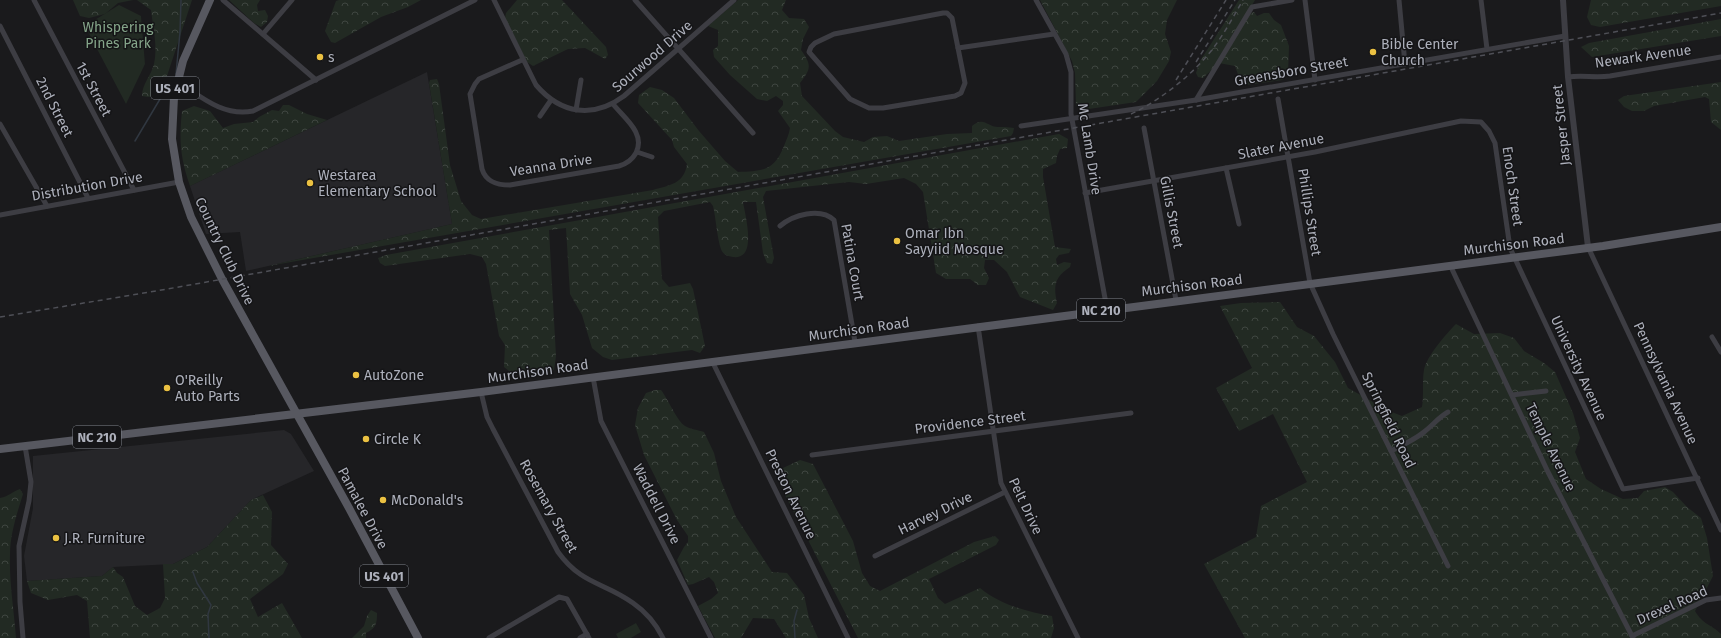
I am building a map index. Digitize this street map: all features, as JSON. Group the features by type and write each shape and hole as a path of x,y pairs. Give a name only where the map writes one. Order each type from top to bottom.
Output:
{"main road":[{"name":"Country Club Drive","path":"210,0 183,61 177,81 172,125 174,156 178,182 191,218 222,279 295,413"},
{"name":"Murchison Road","path":"0,449 481,392 1514,257 1721,228"},
{"name":"Pamalee Drive","path":"295,413 352,514 418,638"}],"street":[{"name":"1st Street","path":"34,0 134,190"},
{"path":"223,0 316,80"},
{"path":"263,34 292,0"},
{"path":"177,81 219,107 239,113 259,109 475,0"},
{"name":"Sourwood Drive","path":"494,0 522,60 536,85 551,100 563,107 576,110 600,109 613,104 679,49 734,0"},
{"path":"635,0 753,133"},
{"name":"Mc Lamb Drive","path":"1036,0 1066,54 1071,72 1070,100 1072,118 1107,309"},
{"path":"1196,100 1252,7 1292,0"},
{"path":"1305,0 1314,80"},
{"path":"1399,0 1406,64"},
{"path":"1481,0 1487,49"},
{"name":"Jasper Street","path":"1563,0 1568,77 1588,247"},
{"path":"943,13 950,15 952,18 958,48 965,84 961,93 955,96 876,109 862,106 850,99 809,52 815,43 841,32 943,13"},
{"name":"2nd Street","path":"0,26 88,198"},
{"path":"958,48 1054,34"},
{"name":"Greensboro Street","path":"1021,126 1196,100 1565,36"},
{"name":"Newark Avenue","path":"1568,77 1583,75 1600,77 1610,76 1721,57"},
{"name":"Veanna Drive","path":"522,60 480,80 471,90 470,97 482,169 490,180 496,184 510,185 619,166 631,160 636,152"},
{"path":"576,110 581,80"},
{"name":"Phillips Street","path":"1278,98 1310,283"},
{"path":"540,116 551,100"},
{"path":"613,104 636,132 639,142 636,152 652,157"},
{"name":"Slater Avenue","path":"1085,193 1289,157 1461,121 1481,122"},
{"name":"Enoch Street","path":"1481,122 1489,131 1495,143 1510,248 1514,257"},
{"path":"0,124 47,206"},
{"name":"Gillis Street","path":"1144,128 1176,300"},
{"path":"1226,168 1239,224"},
{"name":"Distribution Drive","path":"0,215 178,182"},
{"name":"Patina Court","path":"780,226 789,218 820,213 830,216 834,220 855,342"},
{"name":"Pennsylvania Avenue","path":"1588,247 1698,478 1721,530"},
{"name":"University Avenue","path":"1514,257 1623,489 1698,478"},
{"name":"Temple Avenue","path":"1450,265 1548,472 1633,637"},
{"name":"Springfield Road","path":"1310,283 1333,334 1448,566"},
{"name":"Pelt Drive","path":"978,326 1000,477 1005,492 1078,638"},
{"path":"1712,337 1721,352"},
{"name":"Preston Avenue","path":"712,361 848,638"},
{"name":"Waddell Drive","path":"593,377 601,421 711,638"},
{"path":"1512,395 1546,391"},
{"name":"Rosemary Street","path":"481,392 487,417 558,552 565,561 586,579 623,597 636,606 648,616 663,638"},
{"path":"1391,450 1410,442 1426,431 1439,418 1448,412"},
{"name":"Providence Street","path":"812,455 1131,413"},
{"path":"23,638 20,602 19,546 29,501 30,482 25,446"},
{"name":"Harvey Drive","path":"876,556 1005,492"},
{"path":"489,638 559,597 568,599 588,636 580,638"},
{"name":"Drexel Road","path":"1633,637 1706,600 1721,598"}],"shaded area":[{"path":"427,72 452,224 246,271 240,232 206,234 190,186"},
{"path":"284,430 291,434 314,471 251,500 207,547 173,564 113,567 102,576 27,581 24,556 33,508 33,456"}],"green space":[{"path":"73,0 133,0 118,3 105,14 89,18 80,16"},
{"path":"137,0 192,0 165,82 156,96 142,96 143,88 154,64 155,44 151,10"},
{"path":"229,0 260,0 257,5 258,11 265,10 268,16 267,22 261,27 254,23"},
{"path":"421,0 408,7 381,17 335,43 331,42 325,31 336,1"},
{"path":"517,0 562,0 606,47 608,55 605,59 585,48 568,49 533,66 527,62 505,18 506,13"},
{"path":"738,0 786,0 782,10 789,18 804,19 809,27 803,39 801,50 809,67 800,83 802,96 835,131 843,137 864,142 873,137 887,136 899,141 947,134 972,133 972,126 980,122 994,127 1014,128 1013,133 1011,136 268,266 452,224 429,83 430,80 437,79 439,84 450,165 461,201 472,215 481,219 653,190 670,185 679,180 683,176 687,164 674,147 672,140 638,103 639,95 650,87 662,90 674,98 699,131 725,161 738,172 767,168 772,165 780,154 790,131 790,128 778,111 783,105 783,101 776,96 767,101 757,99 730,75 714,57 713,50 718,46 718,30 708,26"},
{"path":"1040,0 1177,0 1167,20 1165,34 1171,52 1169,61 1157,81 1136,102 1082,110 1076,106 1075,73 1072,61"},
{"path":"1239,0 1255,0 1237,30 1248,14 1254,12 1257,16 1264,13 1269,13 1274,20 1281,25 1289,46 1288,74 1282,80 1246,85 1240,80 1235,66 1219,63 1203,78 1198,77 1196,73 1200,61"},
{"path":"1591,0 1721,0 1721,6 1600,27 1591,25 1587,17"},
{"name":"Whispering Pines Park","path":"119,5 141,16 145,64 126,104 85,26"},
{"path":"1721,19 1721,36 1592,57 1581,47 1589,43"},
{"path":"1721,82 1721,130 1711,122 1709,99 1705,97 1654,106 1644,111 1632,111 1624,107 1618,100 1624,96"},
{"path":"283,105 289,105 307,114 327,120 190,186 184,166 181,148 182,111 194,106 210,111 223,128 234,124 253,122 272,110 279,111"},
{"path":"1059,134 1068,139 1067,148 1060,149 1056,163 1043,169 1043,177 1055,247 1071,249 1069,253 1059,255 1056,259 1057,265 1064,262 1071,263 1070,267 1061,274 1056,282 1055,291 1057,303 1053,310 1020,297 1007,272 994,260 985,260 984,268 989,278 986,285 978,285 970,279 946,279 936,273 923,192 916,184 904,178 866,184 849,182 766,191 763,197 774,258 772,264 767,263 763,253 756,202 743,202 748,244 745,252 741,256 733,257 724,254 721,249 713,206 710,202 664,211 658,217 662,279 669,287 690,283 693,289 705,346 700,353 692,350 612,360 603,357 592,348 582,315 570,294 566,228 549,230 556,356 554,370 513,374 504,367 505,345 499,336 486,264 482,257 470,254 385,266 380,263 378,258 386,255"},
{"path":"1280,302 1297,327 1314,336 1335,362 1348,388 1389,411 1402,416 1422,407 1423,374 1426,365 1437,346 1456,324 1474,334 1500,333 1514,338 1524,351 1544,363 1555,372 1573,413 1580,438 1575,452 1586,479 1601,489 1623,499 1638,498 1644,491 1665,487 1673,492 1687,507 1701,518 1707,538 1713,576 1695,611 1704,622 1721,634 1721,638 1245,638 1204,564 1256,537 1261,506 1307,482 1273,414 1239,431 1216,388 1252,368 1220,306 1241,303"},
{"path":"661,390 679,420 685,426 704,432 714,453 721,481 736,517 772,572 787,573 804,595 809,618 818,638 786,638 774,619 753,618 741,638 715,638 698,606 711,599 718,593 714,582 709,577 688,585 677,560 688,542 688,536 677,520 644,455 635,425 638,408 646,393"},
{"path":"800,460 813,464 853,541 862,573 870,586 880,591 974,542 995,536 999,540 996,545 929,579 938,598 945,604 980,588 996,599 1005,603 1033,612 1052,616 1054,628 1051,638 858,638 779,483 783,468"},
{"path":"20,489 23,494 16,516 10,547 11,586 16,638 0,638 0,498"},
{"path":"263,495 272,512 271,545 288,564 283,574 250,599 258,617 282,603 302,638 90,638 87,601 77,595 48,600 31,593 27,581 102,576 113,567 117,573 123,577 135,606 147,615 160,608 165,598 163,564 173,564 207,547 251,500"},
{"path":"371,610 377,613 374,627 366,633 366,638 352,638 364,626 367,616"},
{"path":"636,623 641,632 631,638 618,638 616,634"}],"waterway":[{"path":"176,74 181,0"},
{"path":"135,141 166,89 174,81"},
{"path":"193,572 197,583 211,605 208,614 209,638"},
{"path":"795,638 794,621 797,610"}],"railway":[{"path":"1176,80 1226,0"},
{"path":"1196,62 1235,0"},
{"path":"1131,114 1151,103 1181,82 1206,57 1217,44 1243,0"},
{"path":"0,317 156,291 1721,13"}],"place":[{"name":"Bible Center Church","path":"1373,52"},
{"name":"s","path":"320,57"},
{"name":"Westarea Elementary School","path":"310,183"},
{"name":"Omar Ibn Sayyiid Mosque","path":"897,241"},
{"name":"AutoZone","path":"356,375"},
{"name":"O'Reilly Auto Parts","path":"167,388"},
{"name":"Circle K","path":"366,439"},
{"name":"McDonald's","path":"383,500"},
{"name":"J.R. Furniture","path":"56,538"}]}
